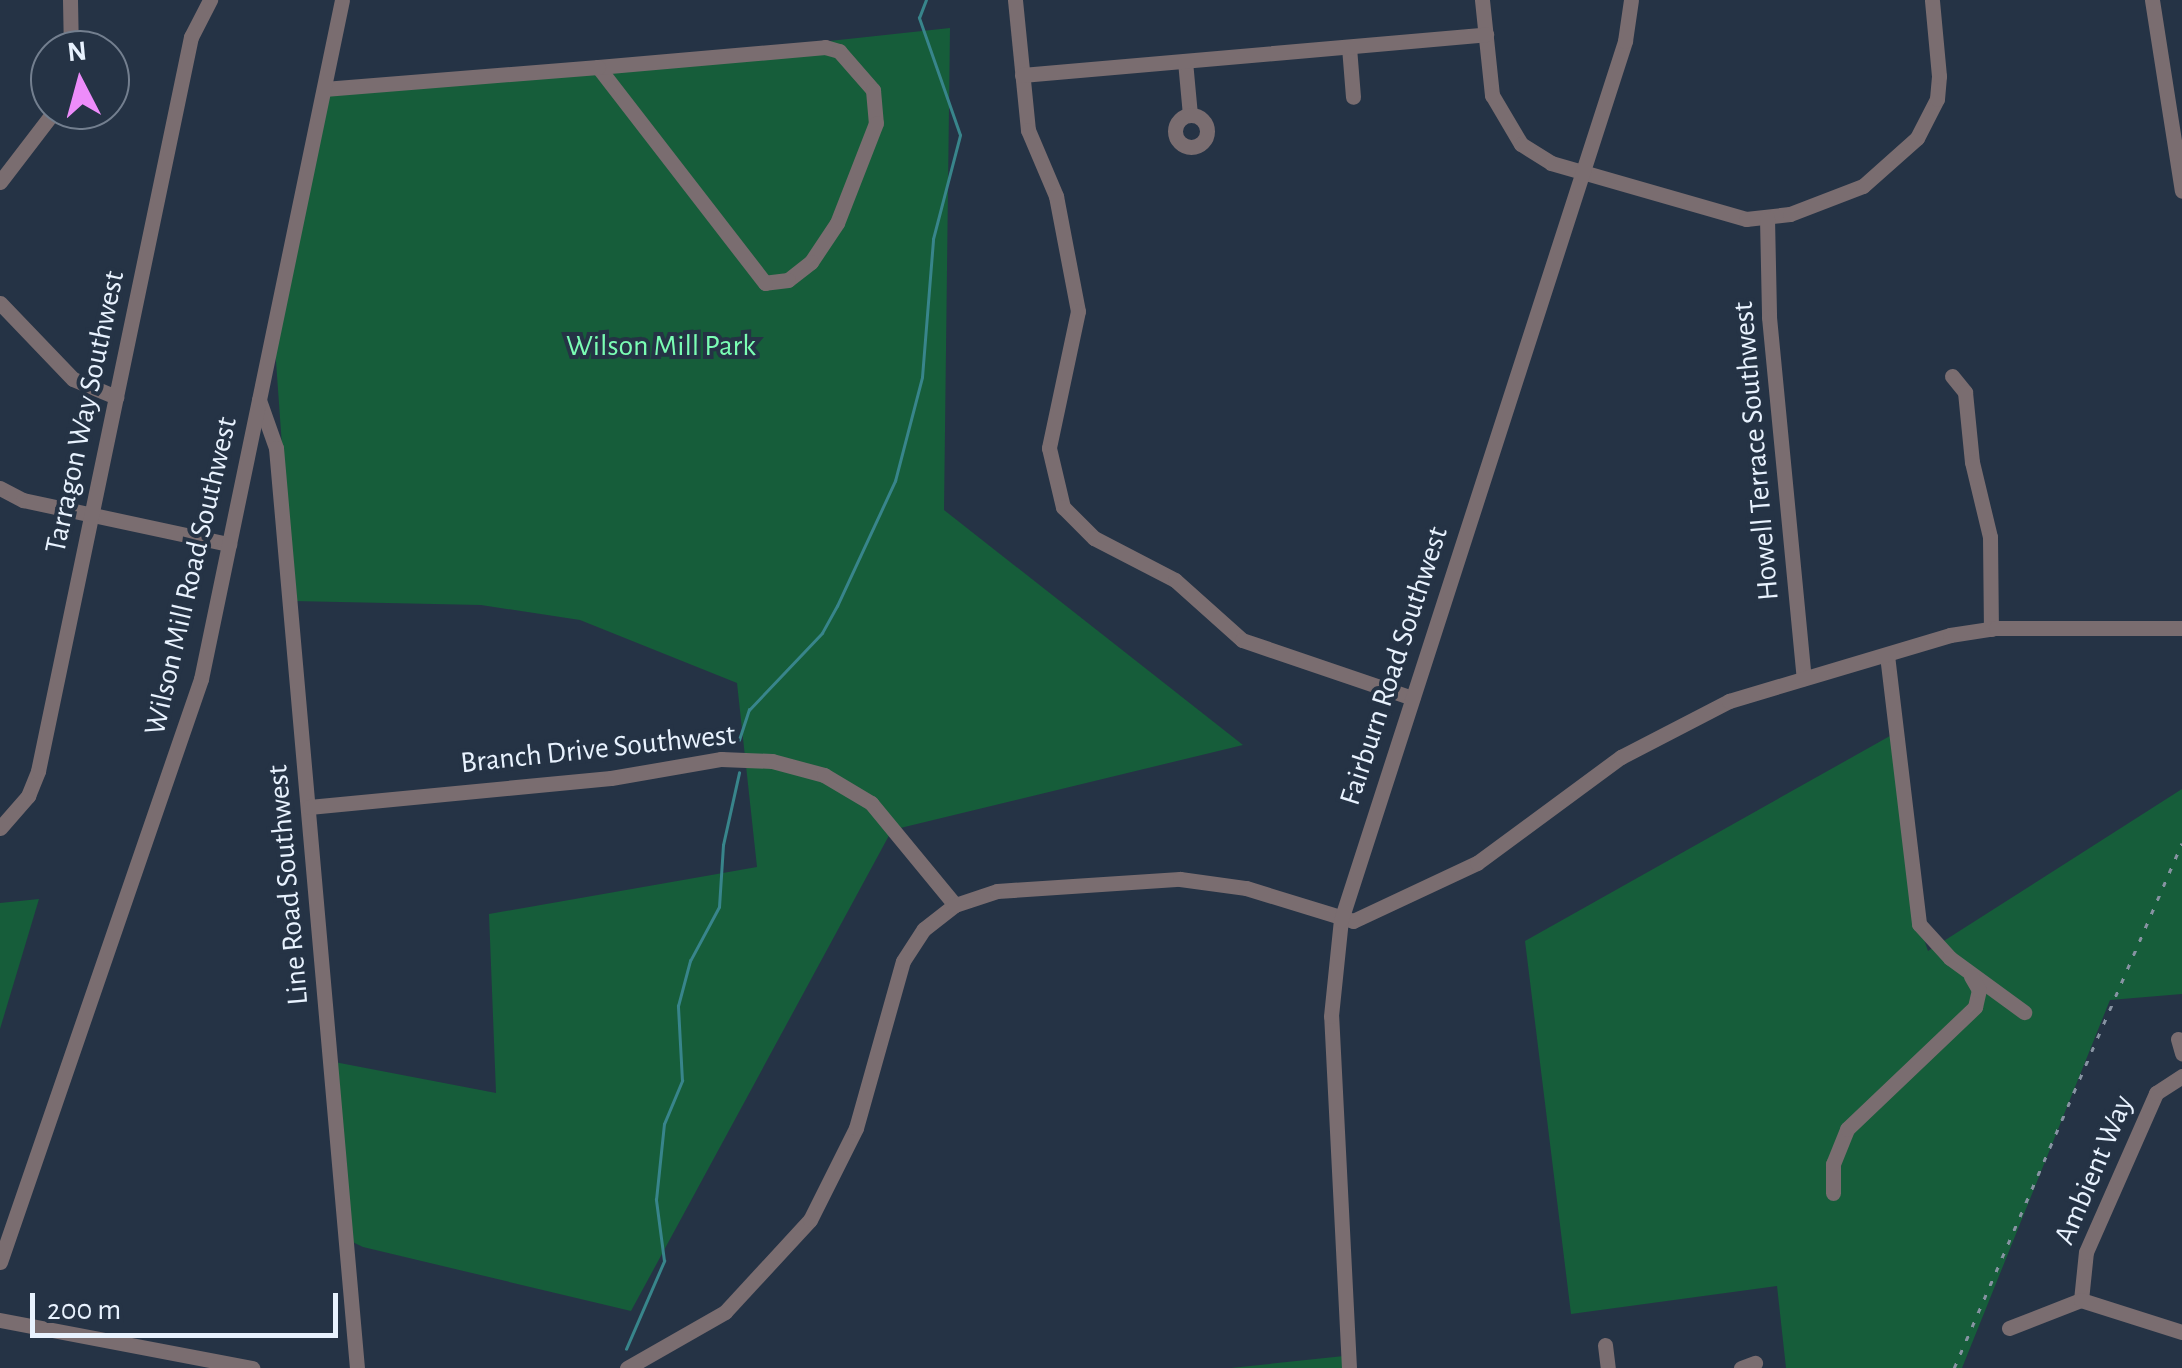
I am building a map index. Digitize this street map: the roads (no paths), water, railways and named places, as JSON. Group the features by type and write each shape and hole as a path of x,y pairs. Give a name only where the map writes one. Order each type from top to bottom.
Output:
{"street":[{"path":"70,0 71,30"},
{"name":"Tarragon Way Southwest","path":"0,828 28,796 38,771 191,37 210,0"},
{"name":"Wilson Mill Road Southwest","path":"0,1262 184,738 230,544 342,0"},
{"path":"1014,0 1028,130 1056,196 1078,311 1049,448 1063,507 1094,538 1175,580 1242,640 1412,698"},
{"path":"1482,0 1492,94 1507,128 1536,156 1723,215 1767,218 1863,186 1918,138 1938,88 1932,0"},
{"name":"Fairburn Road Southwest","path":"1349,1368 1331,1016 1341,920 1625,40 1631,0"},
{"path":"2152,0 2182,190"},
{"path":"1022,76 1486,34"},
{"path":"1349,46 1354,97"},
{"path":"324,89 598,66 825,47 839,52 873,90 876,122 837,223 811,262 788,280 765,284 598,66"},
{"path":"1186,61 1190,115"},
{"path":"0,182 40,130"},
{"name":"Howell Terrace Southwest","path":"1767,218 1769,317 1804,678"},
{"path":"0,303 73,379 116,397"},
{"path":"1952,376 1965,392 1972,462 1990,536 1991,629"},
{"name":"Line Road Southwest","path":"259,400 276,448 357,1368"},
{"path":"0,488 91,516 230,544"},
{"path":"627,1368 725,1312 810,1220 856,1128 903,960 924,928 955,905 997,891 1180,878 1246,888 1341,920 1365,918 1477,863 1673,726 1804,678 1991,629 2182,628"},
{"path":"1887,654 1914,910 1928,937 2024,1012"},
{"name":"Branch Drive Southwest","path":"309,807 613,778 721,760 772,761 824,776 871,803 955,905"},
{"path":"1833,1193 1833,1164 1847,1129 1975,1007 1978,990 1969,972"},
{"name":"Ambient Way","path":"2082,1300 2086,1252 2156,1093 2182,1076"},
{"path":"2010,1328 2082,1300 2182,1332"},
{"path":"0,1320 242,1367"},
{"path":"1604,1344 1608,1368"}],"waterway":[{"path":"739,740 749,710 822,633 837,606 895,481 922,377 933,239 960,135 919,18 926,0"},
{"path":"626,1349 664,1261 656,1200 664,1124 682,1081 678,1006 690,961 719,907 723,845 739,773"}],"railway":[{"path":"1954,1368 2182,843"}],"park label":[{"name":"Wilson Mill Park","path":"661,346"}]}
